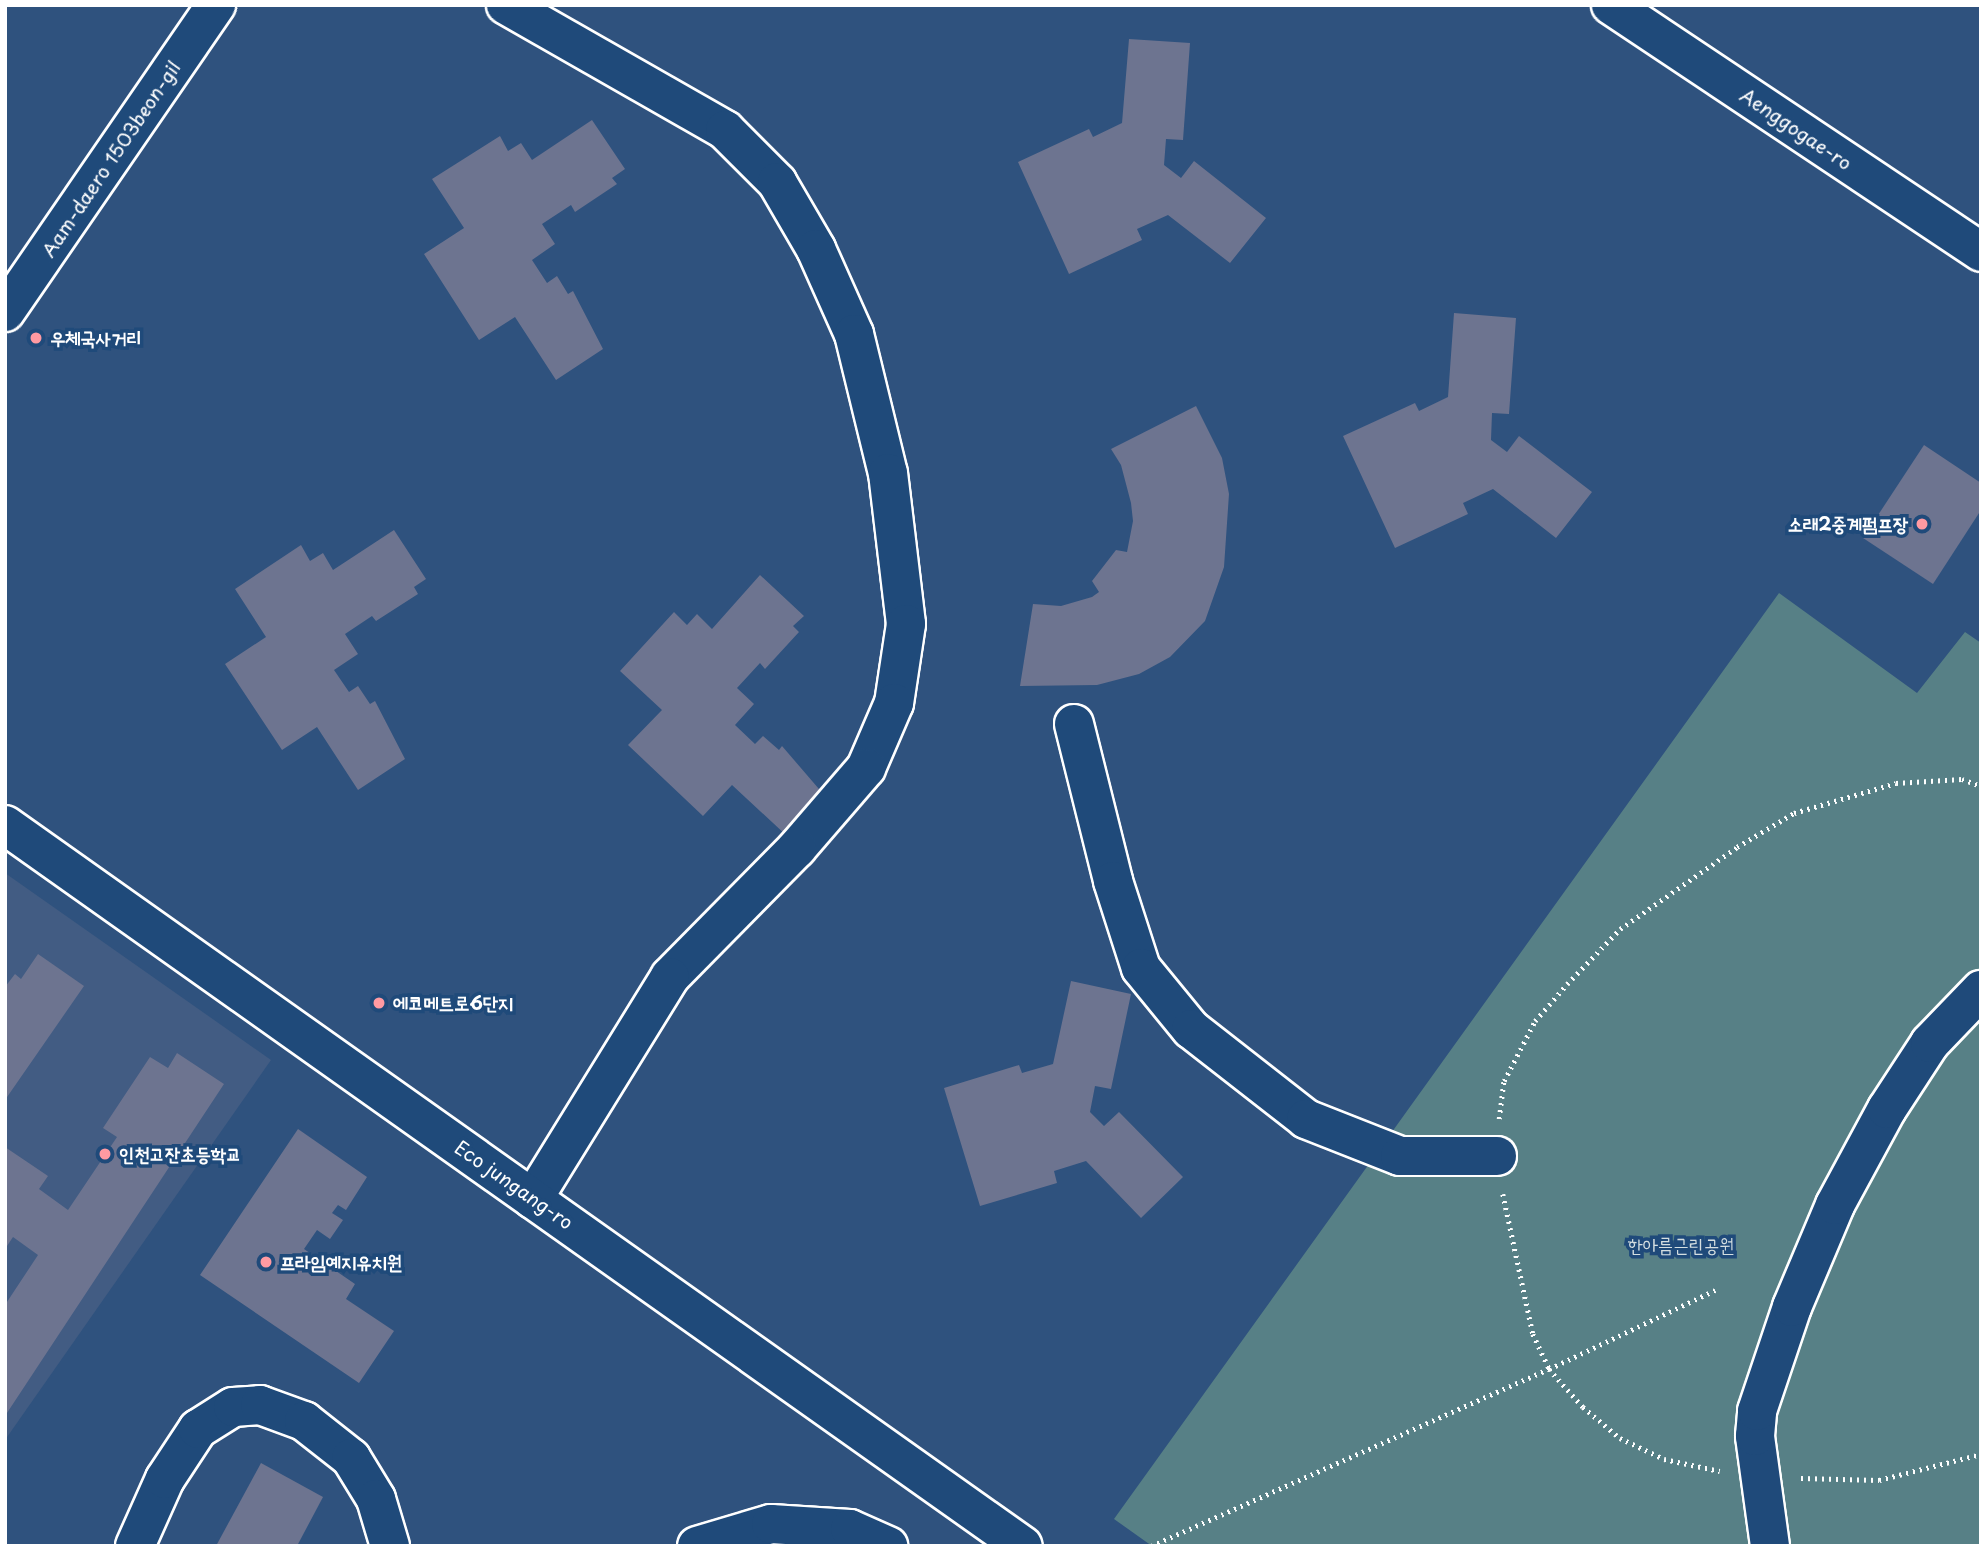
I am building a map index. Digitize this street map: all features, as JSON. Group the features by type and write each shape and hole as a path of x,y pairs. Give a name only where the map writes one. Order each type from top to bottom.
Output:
{"street":[{"name":"Aam-daero 1503beon-gil","path":"5,312 216,5"},
{"path":"506,5 725,130 777,182 816,248 855,334 888,473 906,624 894,703 866,768 797,848 670,978 533,1199"},
{"name":"Aenggogae-ro","path":"1611,5 1981,253"},
{"path":"1074,724 1112,881 1141,968 1191,1029 1306,1119 1400,1156 1497,1156"},
{"name":"Eco jungang-ro","path":"5,825 1023,1546"},
{"path":"1770,1546 1759,1471 1757,1411 1792,1307 1835,1205 1887,1109 1930,1044 1981,990"},
{"path":"135,1546 165,1479 198,1429 233,1407 260,1405 304,1421 351,1458 376,1499 390,1546"},
{"path":"697,1546 771,1524 850,1529 888,1546"}],"path":[{"path":"1981,786 1962,779 1927,779 1794,814 1620,929 1535,1021 1504,1081 1497,1156 1520,1284 1533,1334 1549,1369 1583,1407 1620,1438 1664,1459 1728,1473 1759,1471 1810,1480 1879,1480 1981,1454"},
{"path":"1151,1546 1549,1369 1715,1290"}],"shaded area":[{"name":"인천고잔초등학교","path":"5,873 271,1060 5,1440"}],"green space":[{"name":"한아름근린공원","path":"1779,593 1917,693 1965,632 1981,643 1981,1546 1152,1546 1114,1519"}],"building":[{"path":"1129,39 1190,43 1183,140 1166,139 1164,165 1181,178 1194,161 1266,218 1230,263 1168,215 1137,229 1142,240 1069,274 1018,162 1089,129 1093,137 1122,123"},
{"path":"592,120 625,169 612,178 617,184 575,212 571,205 542,224 555,244 532,260 547,283 557,276 568,294 573,291 603,349 556,380 515,317 479,340 424,254 464,228 432,179 500,136 508,151 521,143 532,160"},
{"path":"1454,313 1516,318 1509,414 1492,413 1491,440 1507,452 1519,436 1592,492 1556,538 1493,489 1463,503 1468,514 1395,548 1343,436 1415,403 1419,411 1448,397"},
{"path":"1196,406 1222,458 1229,494 1224,567 1205,621 1170,657 1139,674 1097,685 1020,686 1033,604 1061,606 1092,597 1099,592 1092,581 1116,550 1127,552 1133,521 1131,503 1121,465 1111,449"},
{"name":"소래2중계펌프장","path":"1924,445 1981,483 1981,510 1933,584 1863,538"},
{"path":"394,530 426,579 414,587 418,594 376,621 372,616 345,634 358,654 334,670 349,692 358,686 370,704 375,701 405,759 358,790 317,727 282,750 225,664 266,637 235,589 301,545 310,561 323,553 333,570"},
{"path":"760,575 804,616 793,626 799,632 765,669 760,663 737,688 754,704 735,725 755,744 763,736 779,750 782,746 825,796 787,836 732,785 703,816 628,745 662,710 620,671 674,612 687,625 697,614 712,629"},
{"path":"38,954 84,986 5,1100 5,987 15,974 21,979"},
{"path":"1071,981 1131,994 1111,1089 1095,1086 1090,1112 1104,1126 1119,1112 1183,1177 1141,1218 1086,1161 1054,1171 1057,1183 980,1206 944,1088 1019,1065 1022,1073 1053,1064"},
{"path":"177,1053 224,1084 5,1416 5,1305 38,1255 13,1237 5,1249 5,1147 48,1176 39,1189 68,1210 117,1137 103,1128 150,1057 168,1068"},
{"name":"프라임예지유치원","path":"298,1129 367,1177 346,1210 338,1205 332,1213 343,1220 330,1239 317,1230 304,1249 355,1284 346,1299 394,1331 359,1383 200,1275"},
{"path":"261,1463 323,1497 297,1546 216,1546"}],"place":[{"name":"우체국사거리","path":"36,338"},
{"name":"소래2중계펌프장","path":"1922,524"},
{"name":"에코메트로6단지","path":"379,1003"},
{"name":"인천고잔초등학교","path":"105,1154"},
{"name":"프라임예지유치원","path":"266,1262"}]}
